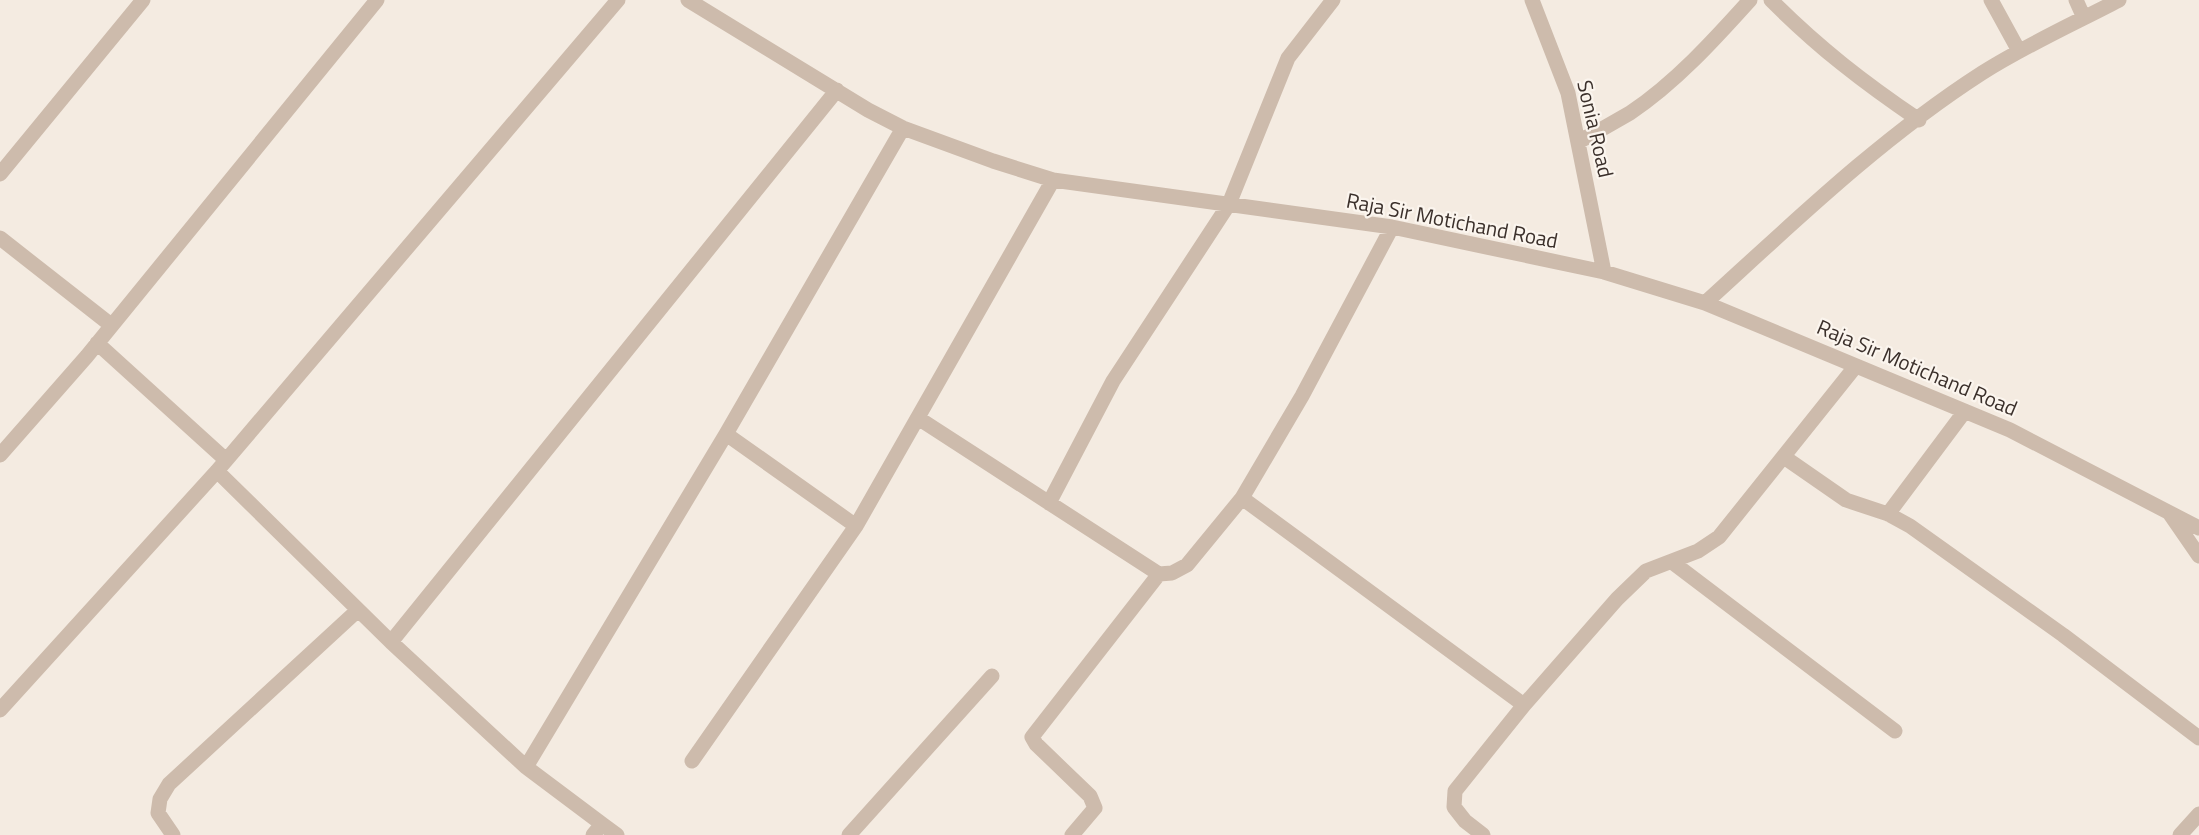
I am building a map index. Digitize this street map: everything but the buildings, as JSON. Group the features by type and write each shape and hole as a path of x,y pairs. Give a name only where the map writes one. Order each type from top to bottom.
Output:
{"street":[{"path":"0,174 143,0"},
{"path":"0,455 97,343 377,0"},
{"path":"0,710 222,466 618,0"},
{"name":"Raja Sir Motichand Road","path":"688,0 903,128 993,161 1053,180 1392,227 1604,272 1705,303 1965,411 2068,458 2199,528"},
{"path":"1049,503 1113,381 1229,204 1288,58 1333,0"},
{"name":"Sonia Road","path":"1532,0 1568,93 1604,272"},
{"path":"1578,142 1631,112 1674,78 1718,36 1750,0"},
{"path":"1771,0 1812,42 1839,64 1919,120"},
{"path":"1991,0 2019,51"},
{"path":"2076,0 2084,18"},
{"path":"1705,303 1841,179 1981,74 2019,51 2119,0"},
{"path":"391,642 837,90"},
{"path":"526,767 726,434 903,128"},
{"path":"692,761 856,526 1053,180"},
{"path":"918,418 1159,574 1172,573 1187,565 1242,498 1302,396 1392,227"},
{"path":"0,238 111,325"},
{"path":"97,343 222,466 391,642 598,830 617,835"},
{"path":"1483,835 1465,821 1454,807 1455,791 1524,705 1617,598 1646,571 1698,552 1719,537 1855,367"},
{"path":"1888,514 1965,411"},
{"path":"726,434 856,526"},
{"path":"1784,457 1846,500 1888,514 1910,526 2054,628 2199,738"},
{"path":"1242,498 1524,705"},
{"path":"2168,511 2199,556"},
{"path":"1672,562 1895,731"},
{"path":"1072,835 1095,808 1090,796 1036,744 1032,737 1159,574"},
{"path":"173,835 165,827 158,813 160,799 169,784 358,610"},
{"path":"849,835 992,676"},
{"path":"2180,835 2199,814"}]}
